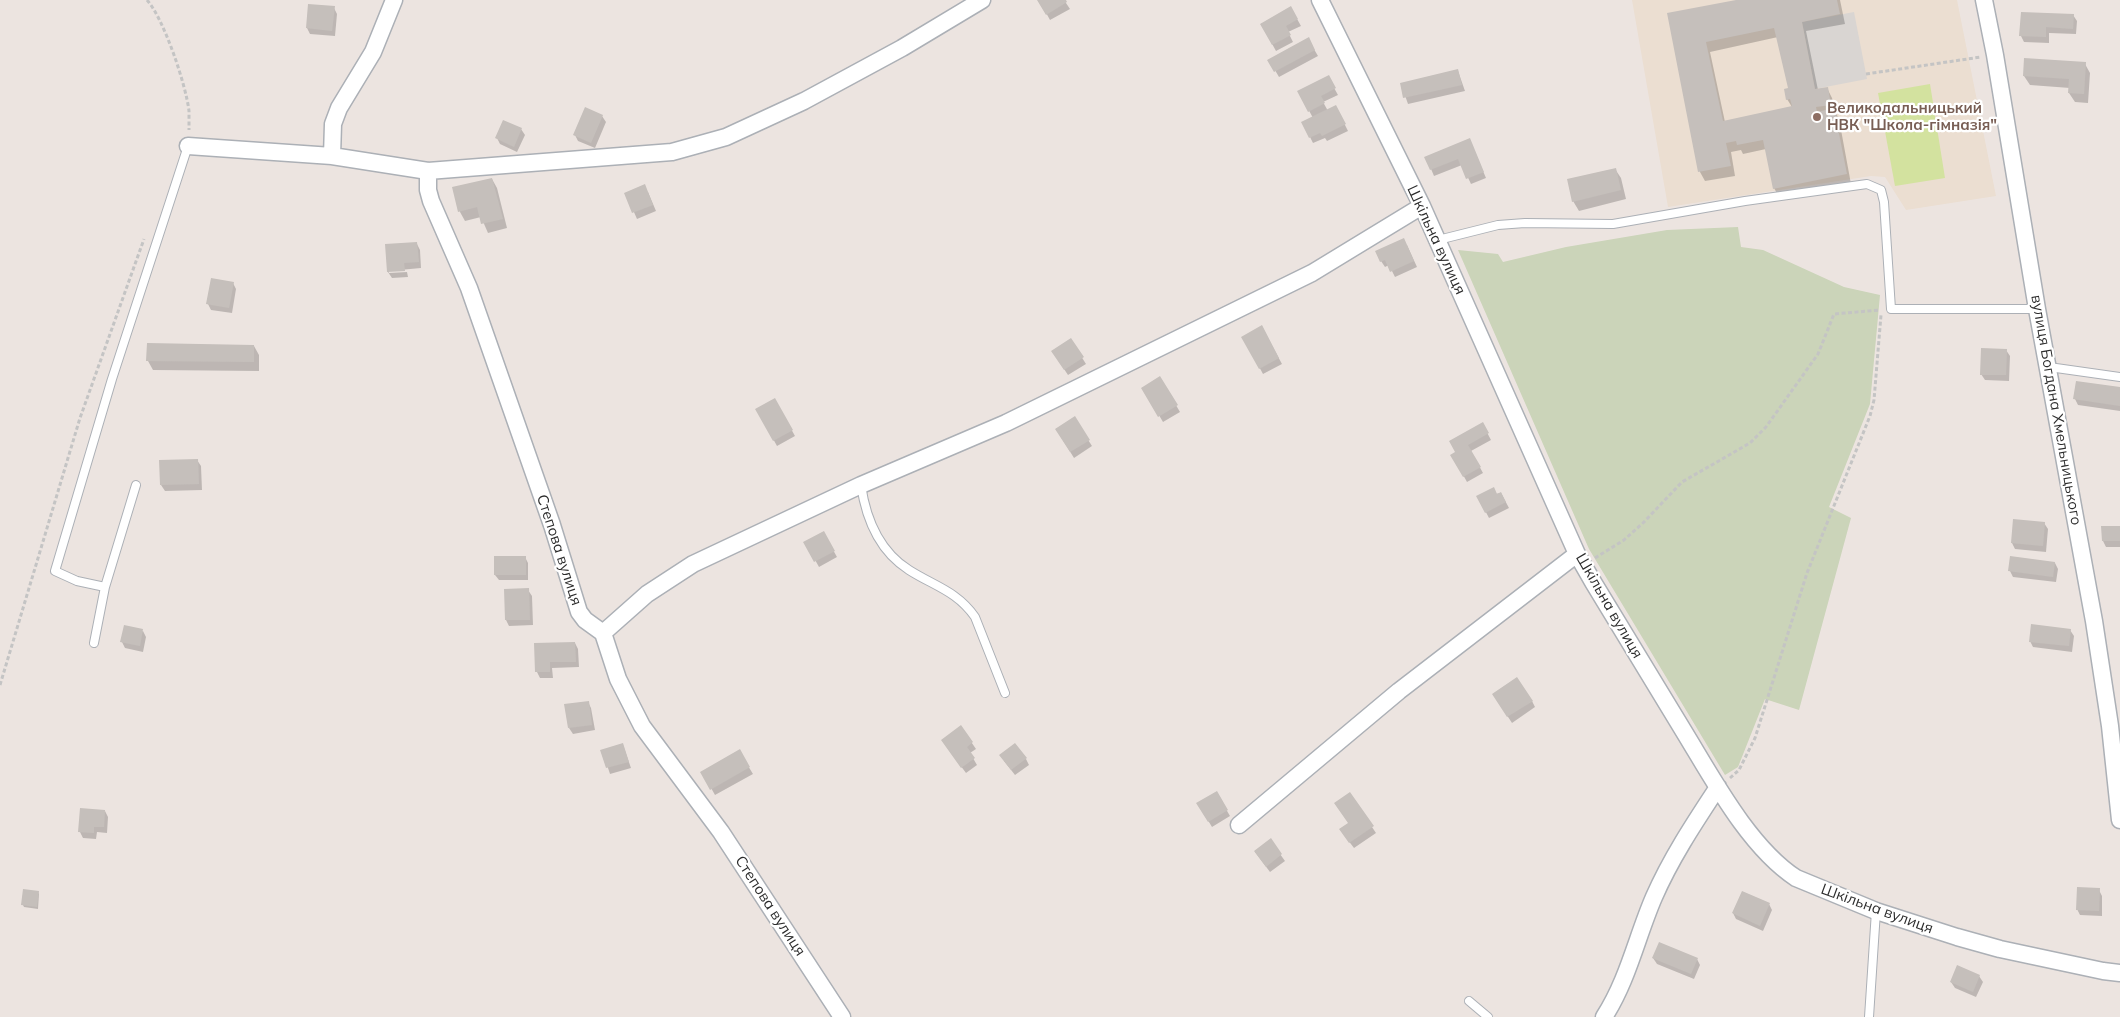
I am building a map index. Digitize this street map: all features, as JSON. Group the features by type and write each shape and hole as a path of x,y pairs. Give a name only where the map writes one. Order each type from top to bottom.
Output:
{"street":[{"path":"332,156 334,124 339,108 373,52 394,0"},
{"name":"Шкільна вулиця","path":"1320,0 1438,240 1580,559 1718,787 1761,848 1784,871 1808,884 1876,910 2000,949 2120,973"},
{"name":"вулиця Богдана Хмельницького","path":"1984,0 1995,55 2037,309 2094,621 2110,726 2120,820"},
{"path":"188,146 332,156 428,171 672,152 699,146 754,125 804,101 902,48 974,2"},
{"name":"Степова вулиця","path":"428,171 428,190 431,201 469,288 552,525 579,612 585,620 603,633 618,679 642,726 721,832 842,1017"},
{"path":"603,633 647,594 693,564 862,485 1006,423 1312,273 1422,206"},
{"path":"1239,825 1400,691 1580,559"},
{"path":"1604,1017 1621,985 1654,897 1667,870 1718,787"}],"lane":[{"path":"105,587 77,582 55,571 112,379 188,146"},
{"path":"1438,240 1498,225 1525,223 1613,224 1867,184 1880,190 1884,202 1891,309 2037,309"},
{"path":"2049,367 2120,377"},
{"path":"94,643 105,587 136,485"},
{"path":"862,485 864,505 868,519 886,549 910,570 957,597 975,617 1005,693"},
{"path":"1869,1017 1876,910"},
{"path":"1469,1001 1488,1017"}],"path":[{"path":"146,0 161,22 184,89 189,111 188,146"},
{"path":"1866,74 1995,55"},
{"path":"0,685 80,418 146,234"},
{"path":"1580,559 1624,540 1682,482 1750,443 1766,426 1818,354 1834,314 1881,310 1881,333 1874,400 1870,416 1806,573 1755,738 1739,770 1718,787"}],"shaded area":[{"name":"Великодальницький НВК \"Школа-гімназія\"","path":"1632,0 1957,0 1996,196 1906,210 1885,177 1871,176 1668,207"},
{"path":"1854,12 1867,79 1815,89 1802,22"}],"green space":[{"path":"1930,84 1945,178 1895,186 1878,93"},
{"path":"1738,227 1741,247 1763,250 1844,287 1880,295 1870,404 1829,507 1851,518 1799,710 1765,699 1738,767 1725,775 1589,549 1458,250 1498,254 1503,262 1566,247 1667,230"}],"building":[{"path":"1037,0 1066,0 1067,2 1046,15"},
{"path":"1736,0 1837,0 1840,14 1802,22 1815,89 1828,87 1831,105 1816,107 1817,112 1834,108 1847,174 1773,189 1763,140 1737,145 1736,141 1726,143 1731,166 1698,172 1667,13","holes":["1774,28 1788,88 1784,89 1786,100 1790,99 1792,106 1723,121 1706,42"]},
{"path":"308,4 335,6 332,31 306,28"},
{"path":"1291,6 1298,19 1286,26 1291,35 1272,45 1260,24"},
{"path":"2021,12 2074,14 2073,29 2046,27 2046,37 2019,36"},
{"path":"1309,37 1315,50 1274,72 1267,60"},
{"path":"2024,58 2086,62 2084,94 2068,93 2069,79 2023,76"},
{"path":"1458,69 1462,85 1403,98 1400,83"},
{"path":"1329,75 1336,88 1321,96 1325,103 1308,112 1297,91"},
{"path":"1336,105 1346,124 1322,136 1320,133 1309,138 1301,122"},
{"path":"585,107 603,115 591,143 573,135"},
{"path":"503,120 522,128 514,147 495,138"},
{"path":"1470,138 1484,172 1466,179 1458,159 1430,170 1424,157"},
{"path":"1616,168 1621,190 1572,202 1567,179"},
{"path":"492,178 503,219 481,224 477,207 458,212 452,187"},
{"path":"645,184 653,205 632,213 624,193"},
{"path":"1404,238 1414,261 1390,272 1385,260 1380,262 1375,251"},
{"path":"417,242 419,262 404,263 405,271 387,272 385,244"},
{"path":"211,278 234,282 229,308 206,304"},
{"path":"1262,325 1279,358 1259,369 1241,337"},
{"path":"1071,338 1084,357 1064,370 1051,351"},
{"path":"147,343 254,345 254,362 146,361"},
{"path":"1981,348 2007,349 2006,375 1980,375"},
{"path":"1160,376 1178,405 1158,417 1141,388"},
{"path":"2076,381 2120,387 2120,406 2073,399"},
{"path":"775,398 793,430 773,441 755,409"},
{"path":"1075,416 1090,440 1070,452 1055,429"},
{"path":"1483,422 1489,433 1468,445 1481,467 1463,477 1450,455 1455,452 1449,441"},
{"path":"198,459 199,484 160,485 159,460"},
{"path":"1494,487 1497,494 1501,492 1506,502 1485,513 1476,496"},
{"path":"2013,519 2045,522 2043,546 2011,543"},
{"path":"2101,526 2120,526 2120,541 2102,541"},
{"path":"824,531 835,551 814,562 803,542"},
{"path":"494,556 526,556 526,575 494,575"},
{"path":"2010,556 2055,562 2053,577 2008,571"},
{"path":"529,588 530,620 505,620 504,589"},
{"path":"2031,624 2071,629 2069,646 2029,642"},
{"path":"124,625 143,629 140,646 120,642"},
{"path":"575,642 576,662 550,662 550,672 535,672 534,643"},
{"path":"1517,677 1533,701 1507,717 1492,694"},
{"path":"589,701 592,725 568,728 564,704"},
{"path":"961,725 973,742 967,747 975,758 961,768 941,740"},
{"path":"623,743 629,762 606,768 600,750"},
{"path":"1015,743 1027,758 1011,770 999,755"},
{"path":"740,749 750,767 710,790 700,772"},
{"path":"1217,791 1228,810 1208,822 1196,803"},
{"path":"1350,792 1374,826 1349,843 1339,829 1348,823 1334,803"},
{"path":"80,808 105,810 104,827 94,827 94,833 78,832"},
{"path":"1271,838 1282,854 1266,867 1254,851"},
{"path":"2077,887 2100,888 2099,911 2076,910"},
{"path":"23,889 39,891 37,907 21,905"},
{"path":"1742,891 1770,903 1760,926 1732,913"},
{"path":"1659,942 1698,958 1691,974 1652,958"},
{"path":"1957,965 1980,975 1973,992 1950,982"}],"place":[{"name":"Великодальницький НВК \"Школа-гімназія\"","path":"1817,117"}]}
